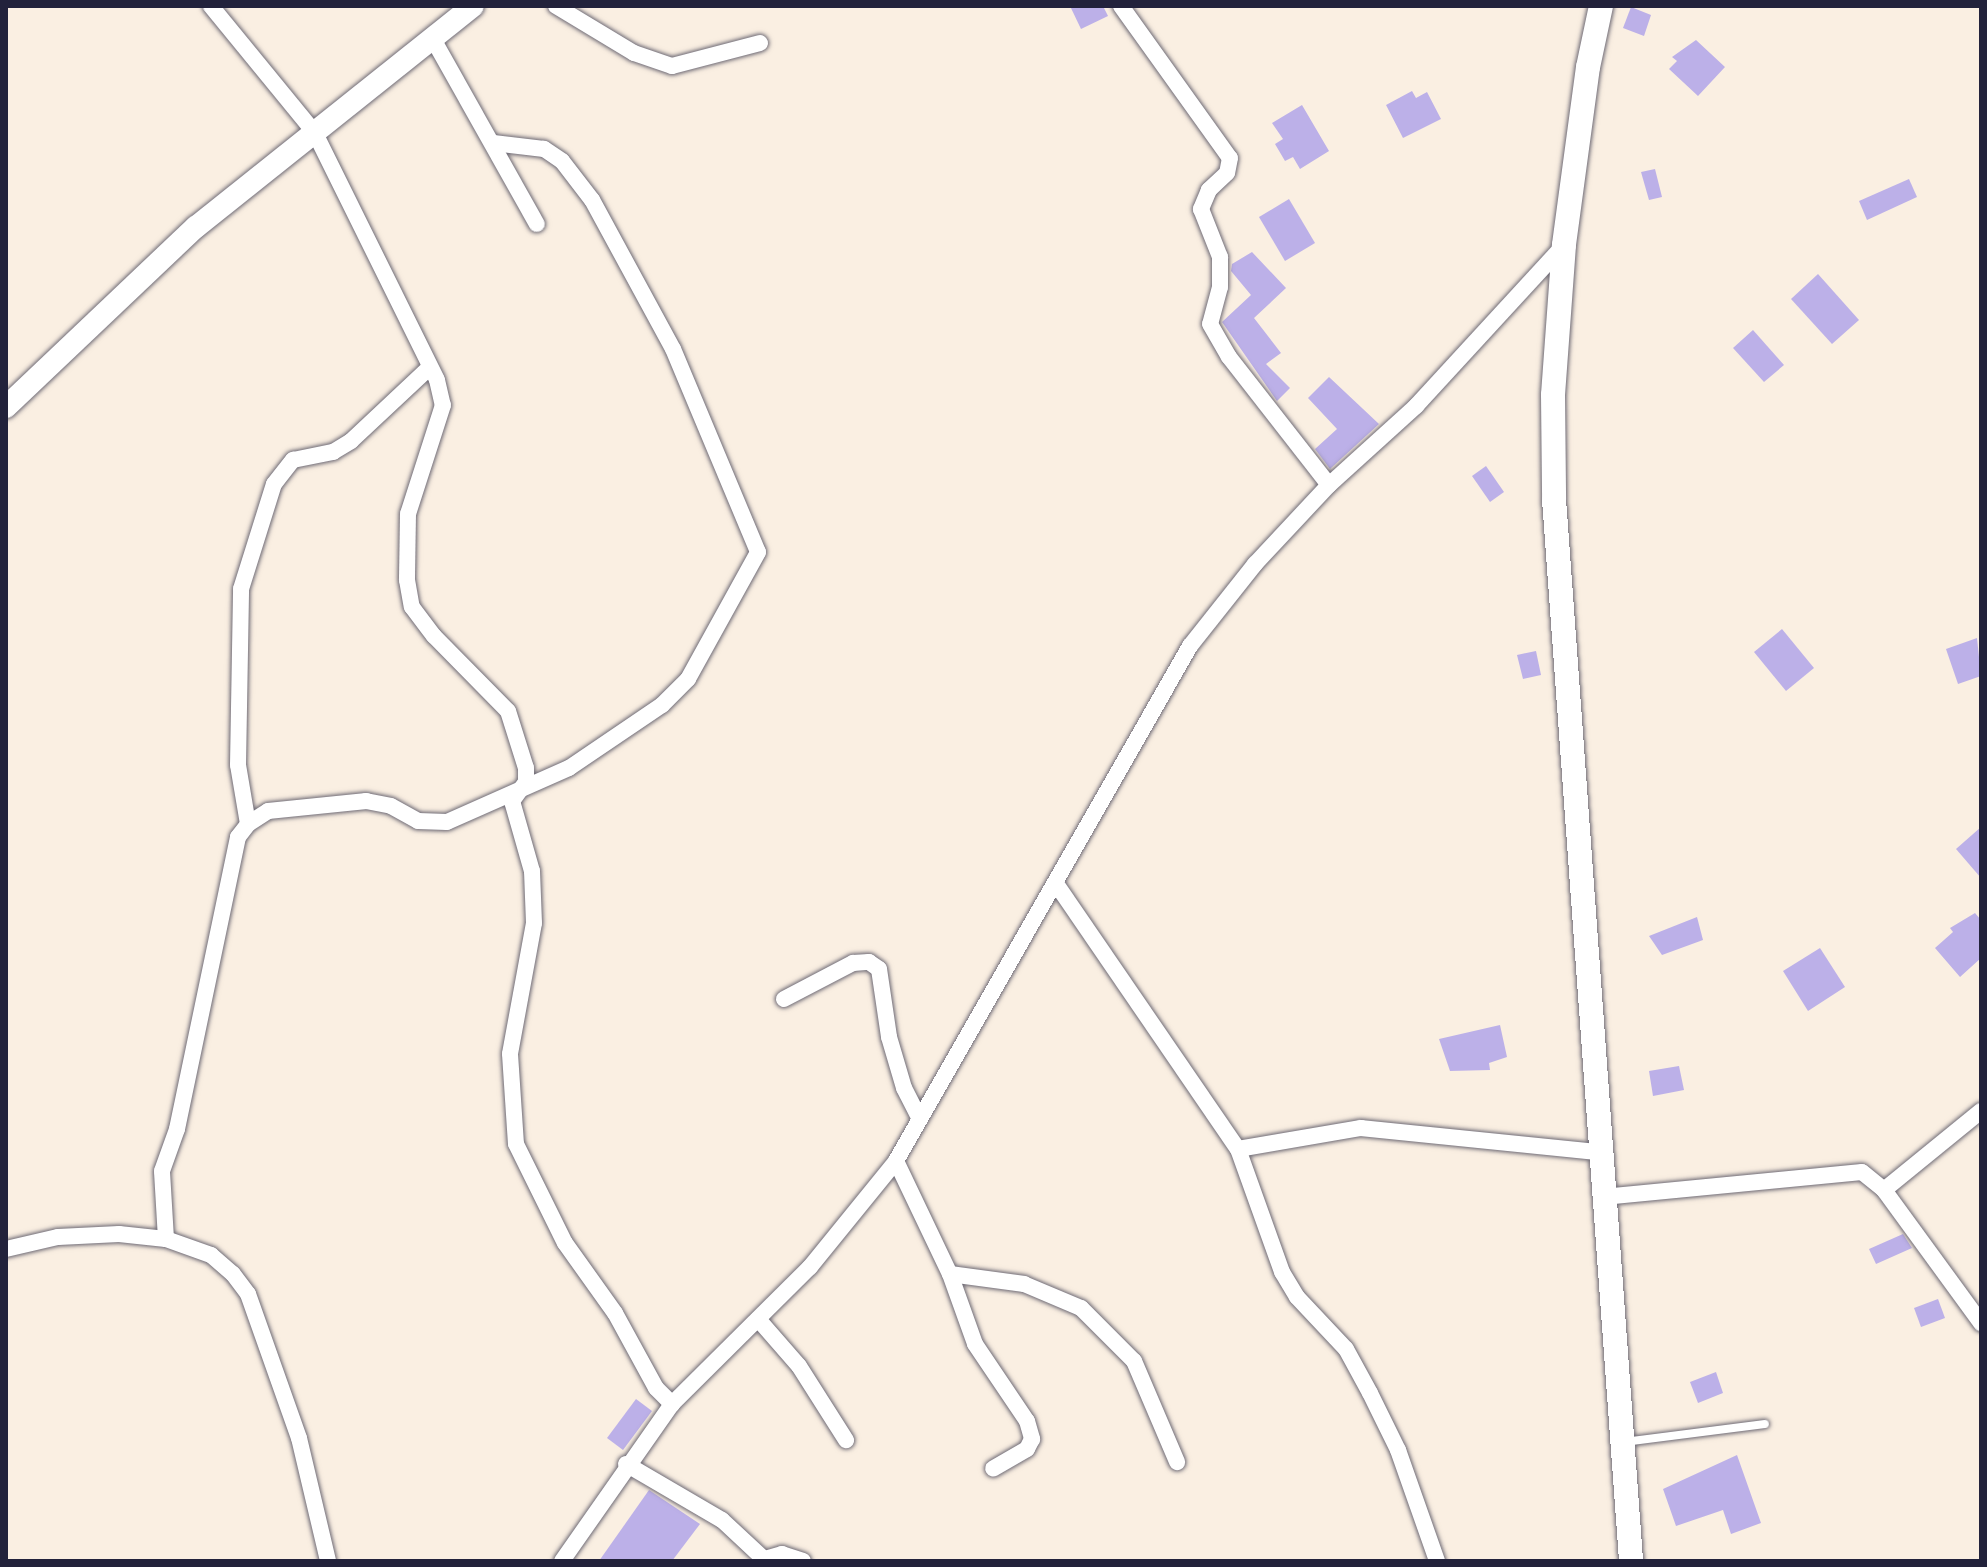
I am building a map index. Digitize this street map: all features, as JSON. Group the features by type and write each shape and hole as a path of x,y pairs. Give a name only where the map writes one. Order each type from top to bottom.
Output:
{"main road":[{"path":"1601,6 1588,67 1564,245 1553,395 1554,499 1631,1561"}],"street":[{"path":"211,6 315,133 430,367 443,405 408,514 407,580 412,607 508,711 526,768 526,782 512,801 532,871 534,923 510,1054 516,1144 565,1243 615,1313 656,1388 672,1404"},
{"path":"6,407 196,227 473,6"},
{"path":"556,6 634,53 672,66 760,43"},
{"path":"1121,6 1230,158 1227,173 1209,190 1201,209 1220,257 1220,287 1210,324 1229,357 1329,485"},
{"path":"433,39 537,224"},
{"path":"166,1239 162,1171 180,1115 238,837 248,824 268,811 366,801 418,821 447,822 569,768 680,688 749,576 758,552 673,349 592,200 562,161 544,149 493,143"},
{"path":"562,1561 626,1464 672,1404 810,1267 896,1161 1057,885 1190,646 1255,564 1329,485 1416,406 1564,245"},
{"path":"248,824 238,765 241,589 274,484 293,460 333,452 351,441 430,367"},
{"path":"1057,885 1238,1149 1282,1272 1297,1297 1346,1349 1370,1393 1398,1450 1437,1561"},
{"path":"784,999 853,963 869,962 879,969 889,1037 904,1088 920,1119"},
{"path":"1884,1190 1981,1111"},
{"path":"1238,1149 1361,1128 1599,1152"},
{"path":"896,1161 950,1274 975,1344 1014,1399 1032,1439 1027,1449 993,1469"},
{"path":"1603,1197 1862,1172 1884,1190 1981,1323"},
{"path":"6,1249 58,1237 119,1234 166,1239 211,1255 248,1294 299,1438 328,1561"},
{"path":"950,1274 1024,1284 1081,1308 1134,1361 1177,1462"},
{"path":"758,1319 799,1366 846,1440"},
{"path":"626,1464 722,1520 766,1560 782,1554 803,1561"}],"lane":[{"path":"1623,1442 1765,1424"}],"building":[{"path":"1070,6 1103,6 1108,16 1081,29"},
{"path":"1631,7 1651,15 1644,36 1623,28"},
{"path":"1696,40 1725,67 1698,96 1669,69 1677,61 1672,57"},
{"path":"1412,91 1416,98 1427,92 1441,119 1403,138 1386,105"},
{"path":"1302,105 1329,151 1300,169 1293,157 1285,161 1275,144 1283,139 1272,123"},
{"path":"1655,169 1662,197 1649,200 1641,172"},
{"path":"1909,179 1917,197 1867,220 1859,201"},
{"path":"1289,199 1315,243 1285,261 1259,217"},
{"path":"1252,252 1286,288 1254,318 1281,353 1266,364 1290,388 1277,401 1222,322 1251,295 1231,271 1232,264"},
{"path":"1818,274 1859,320 1832,344 1791,299"},
{"path":"1753,330 1784,365 1764,382 1733,348"},
{"path":"1329,377 1379,424 1330,469 1315,449 1337,429 1308,398"},
{"path":"1486,466 1504,492 1490,502 1472,476"},
{"path":"1782,629 1814,668 1786,691 1754,652"},
{"path":"1977,638 1981,676 1958,684 1946,649"},
{"path":"1536,651 1541,675 1523,679 1517,655"},
{"path":"1981,827 1981,878 1956,849"},
{"path":"1975,913 1981,920 1981,958 1960,977 1935,948 1953,932 1950,928"},
{"path":"1697,917 1703,940 1662,955 1649,936"},
{"path":"1820,948 1845,987 1808,1011 1783,971"},
{"path":"1500,1025 1507,1057 1489,1063 1490,1070 1450,1071 1439,1039"},
{"path":"1679,1066 1684,1090 1653,1096 1649,1071"},
{"path":"1903,1234 1912,1248 1876,1264 1869,1249"},
{"path":"1938,1299 1945,1318 1921,1327 1914,1308"},
{"path":"1716,1372 1723,1393 1698,1403 1690,1382"},
{"path":"636,1399 652,1411 623,1450 607,1438"},
{"path":"1737,1455 1761,1523 1731,1534 1723,1510 1676,1526 1663,1489"},
{"path":"649,1490 700,1524 672,1561 599,1561"}]}
